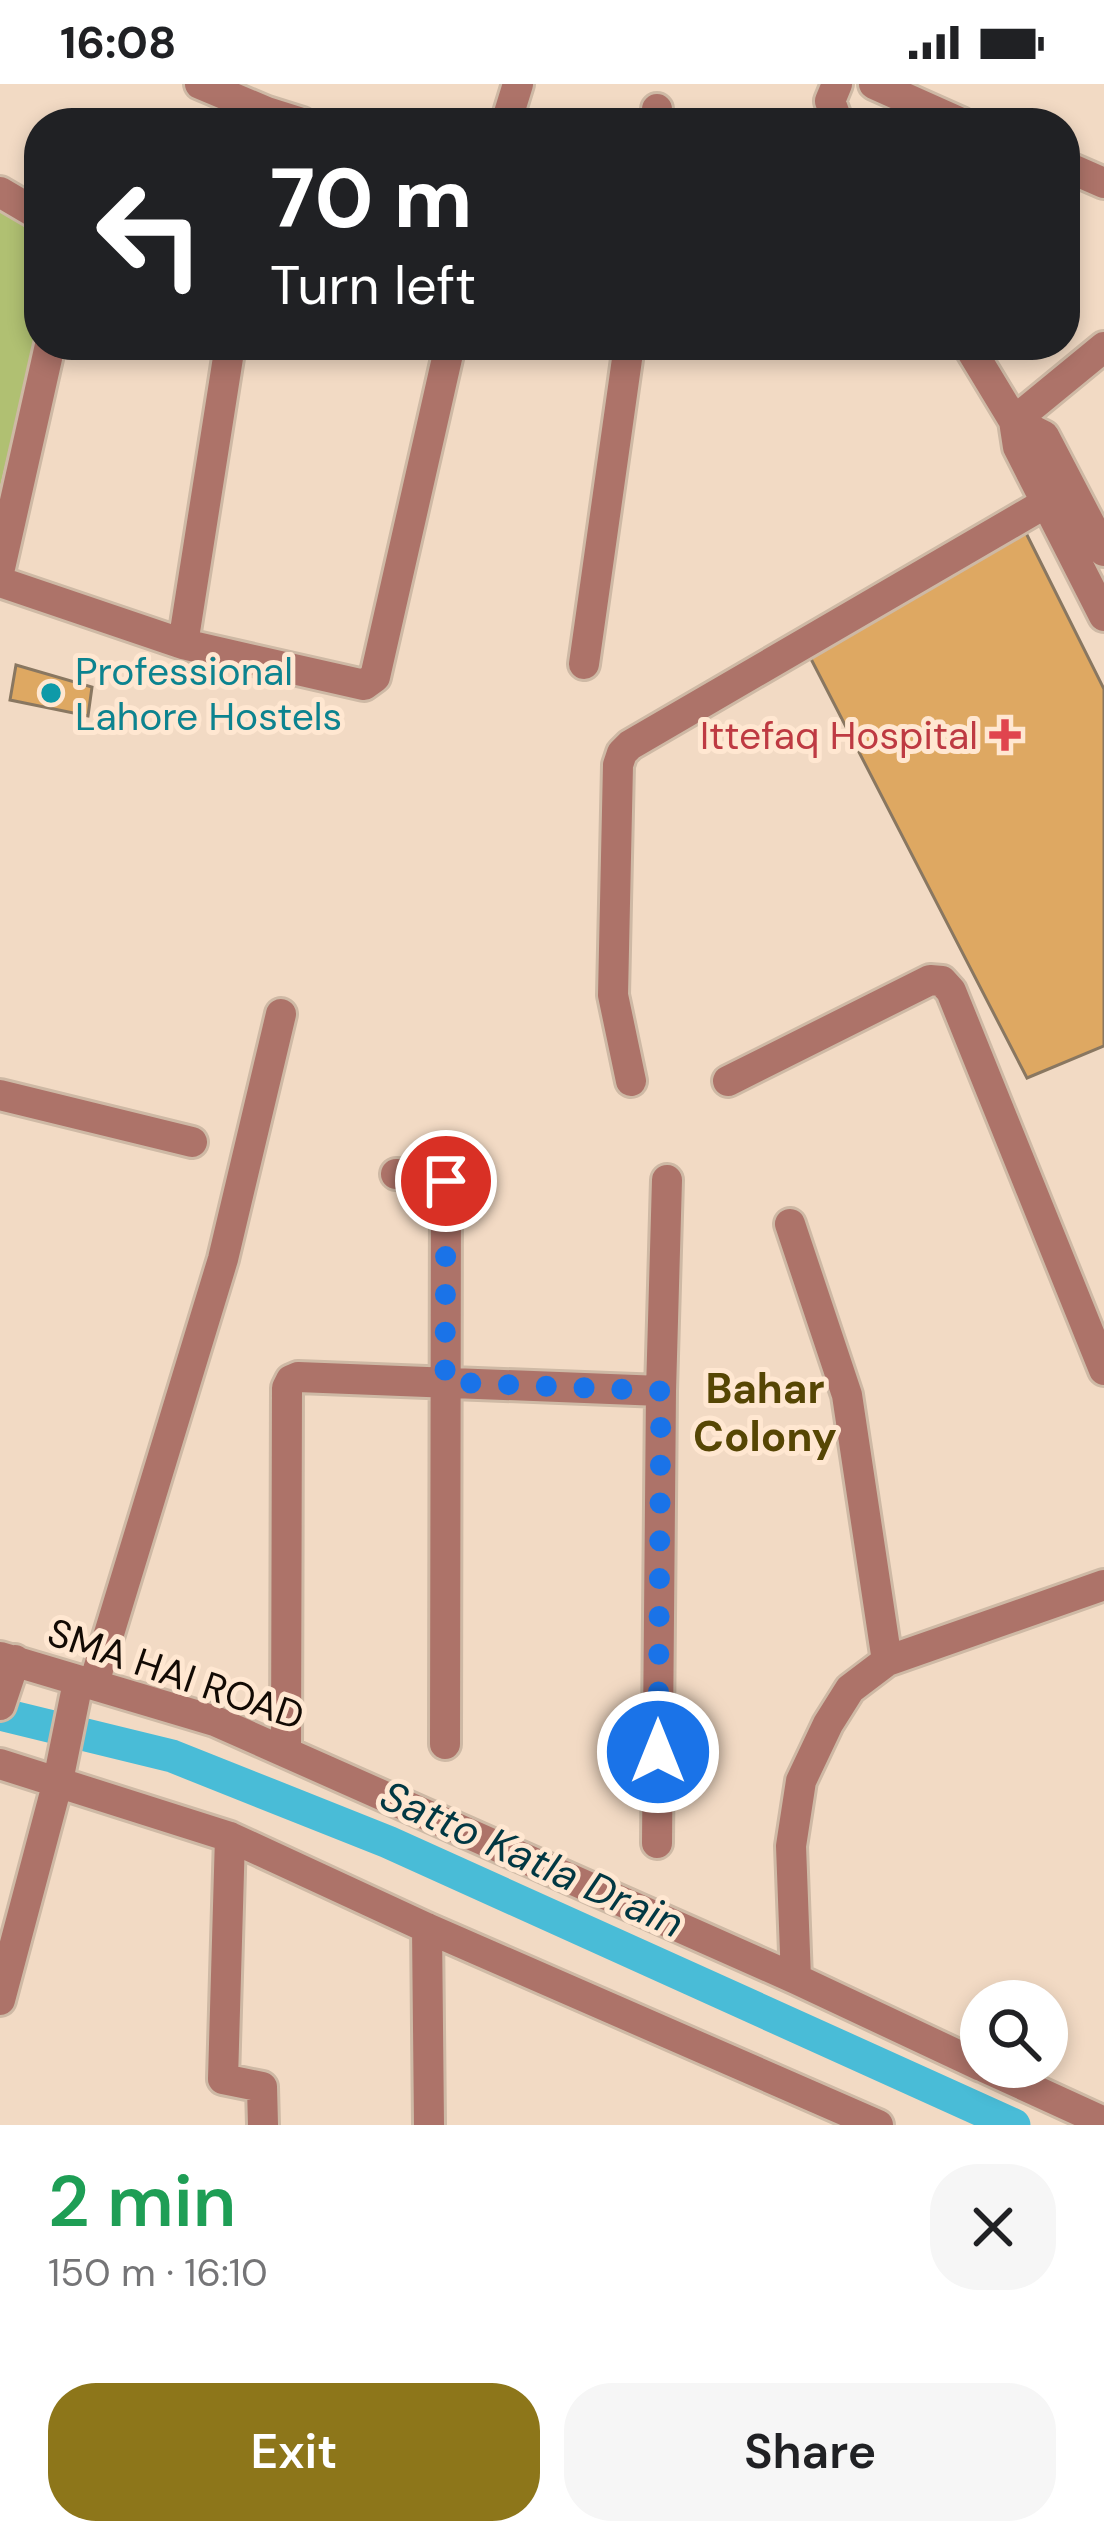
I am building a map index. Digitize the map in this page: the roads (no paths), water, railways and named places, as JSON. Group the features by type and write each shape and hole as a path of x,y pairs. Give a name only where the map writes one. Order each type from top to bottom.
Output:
{"street":[{"path":"200,84 247,108"},
{"path":"874,84 917,108"},
{"path":"1014,421 1104,347"},
{"path":"0,568 47,360"},
{"path":"183,644 228,360"},
{"path":"0,582 183,644 364,685 375,677 447,360"},
{"path":"584,664 628,360"},
{"path":"977,360 1014,421 1018,447 1104,616"},
{"path":"1014,421 1044,436 1104,551"},
{"path":"631,1082 613,995 622,753 1045,504"},
{"path":"728,1081 930,980 943,981 1094,1316 1104,1370"},
{"path":"0,2000 82,1687 224,1259 281,1014"},
{"path":"0,1095 192,1142"},
{"path":"395,1174 446,1181 445,1744"},
{"path":"657,1843 667,1180"},
{"path":"790,1224 847,1395 887,1661"},
{"path":"286,1751 287,1388 291,1380 661,1391"},
{"path":"796,1979 791,1846 801,1781 850,1689 887,1661 1104,1585"},
{"name":"SMA HAI ROAD","path":"5,1676 82,1687 215,1721 960,2056"},
{"path":"0,1764 60,1768 230,1837 826,2114 878,2125"},
{"path":"230,1837 223,2079 262,2087 263,2125"},
{"path":"427,1928 429,2125"},
{"name":"SMA HAI ROAD","path":"1030,2088 1104,2122"}],"waterway":[{"name":"Satto Katla Drain","path":"0,1714 172,1756 388,1842 1014,2125"}],"place":[{"name":"Professional Lahore Hostels","path":"51,693"},
{"name":"Ittefaq Hospital","path":"1005,735"}],"district":[{"name":"Bahar Colony","path":"765,1412"}]}
